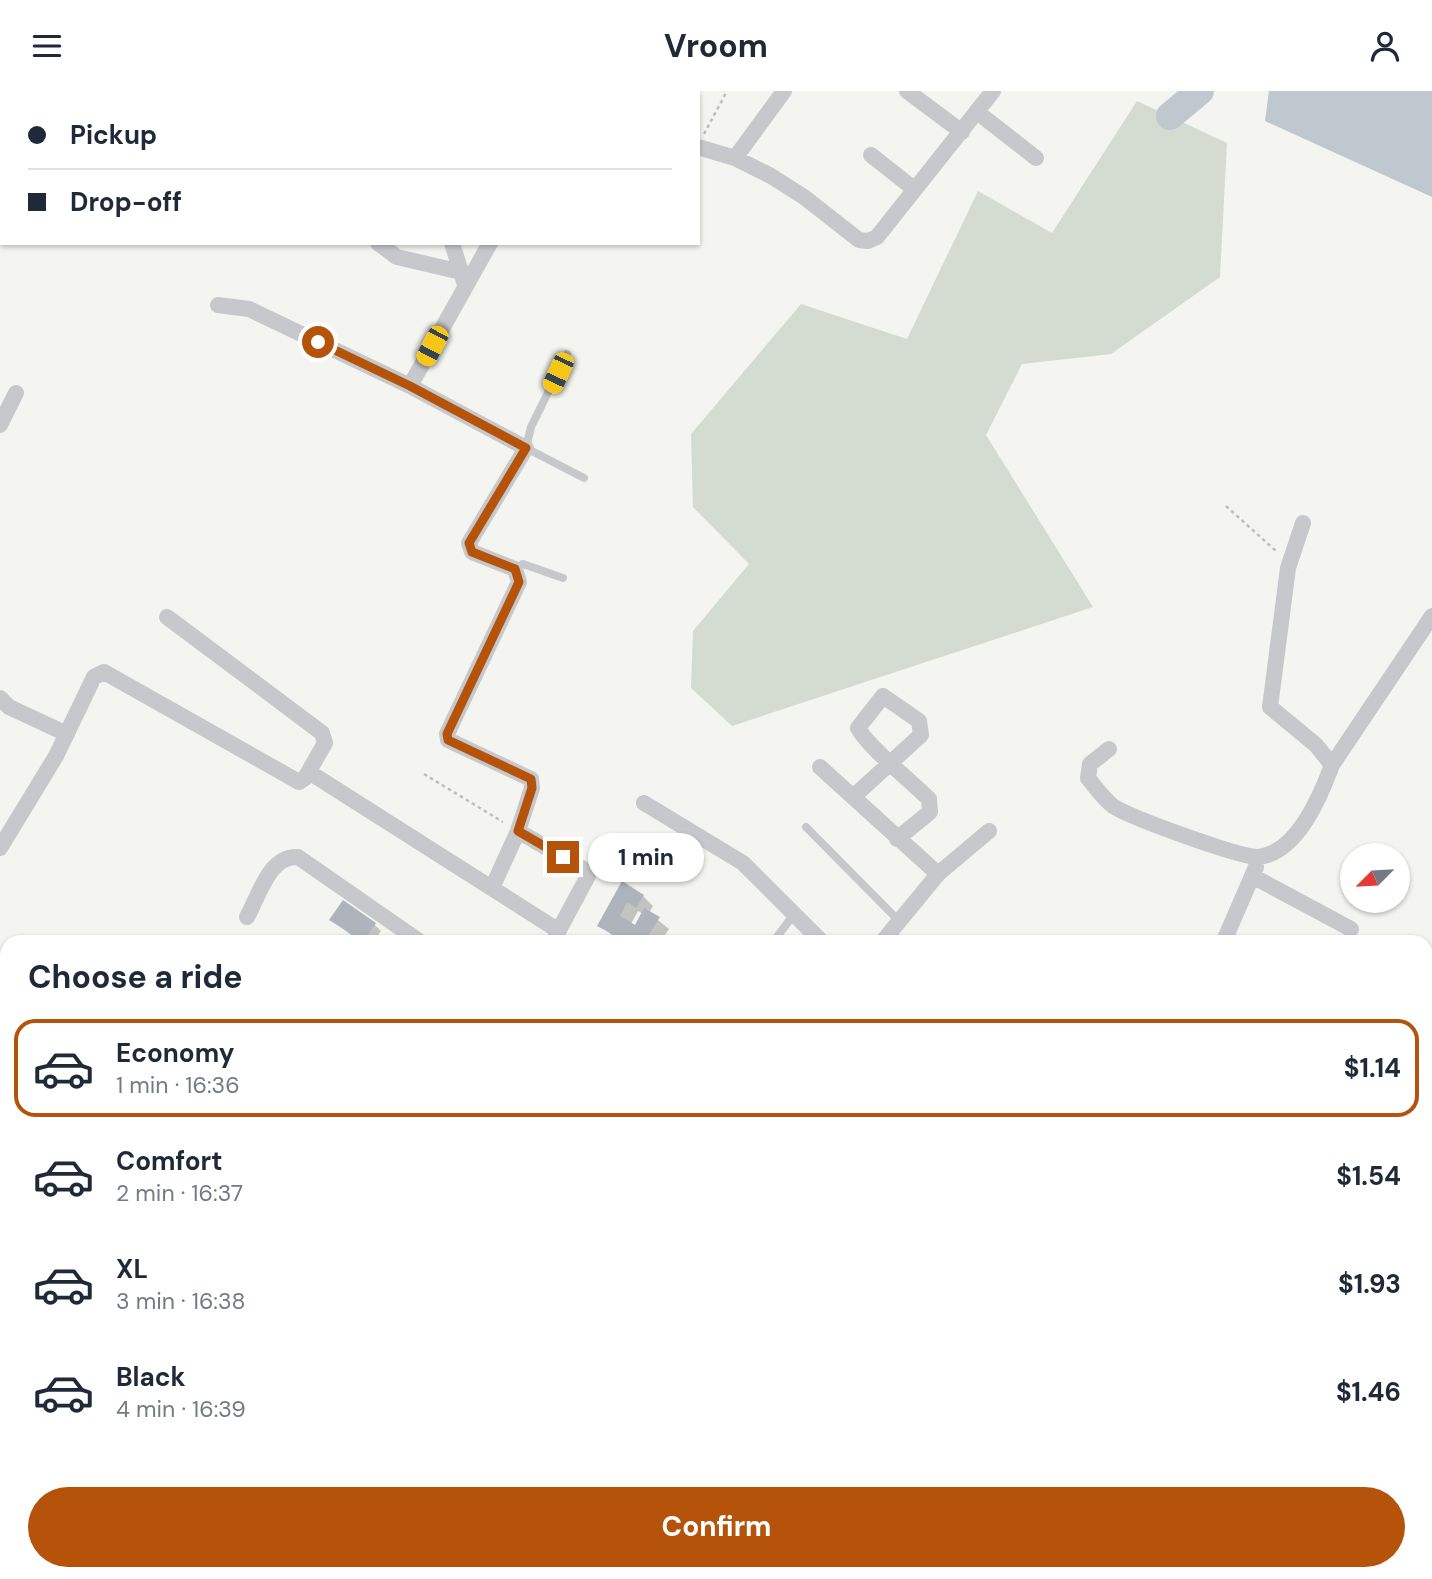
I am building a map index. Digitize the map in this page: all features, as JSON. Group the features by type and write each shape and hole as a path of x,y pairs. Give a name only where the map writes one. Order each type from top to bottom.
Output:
{"street":[{"path":"735,158 784,91"},
{"path":"906,91 962,132"},
{"path":"700,146 735,158 804,197 859,240 868,241 877,237 993,91"},
{"path":"977,112 1036,158"},
{"path":"871,155 914,189"},
{"path":"381,245 408,261 463,279"},
{"path":"453,245 463,279"},
{"path":"410,386 463,279 488,245"},
{"path":"218,305 248,309 410,386 526,448 469,543 472,552 515,569 519,582 447,734 451,745 531,779 532,788 518,831 492,888"},
{"path":"0,425 16,393"},
{"path":"1303,523 1289,562 1270,706 1316,745 1332,765"},
{"path":"1109,749 1090,764 1087,778 1113,806 1150,825 1258,857 1279,848 1314,813 1332,765 1432,616"},
{"path":"0,848 67,734 94,677 104,672 299,782 309,772 325,743 323,733 167,617"},
{"path":"0,698 9,708 67,734"},
{"path":"853,797 891,761 931,805 930,812 897,839"},
{"path":"820,767 938,874"},
{"path":"309,772 492,888 555,935"},
{"path":"644,803 743,863 815,935"},
{"path":"518,831 585,870 588,876 557,935"},
{"path":"888,935 938,874 989,831"},
{"path":"247,918 276,862 285,856 298,857 410,935"},
{"path":"1227,935 1254,877 1258,857"},
{"path":"1254,877 1351,929"}],"lane":[{"path":"567,354 531,427 526,448 584,478"},
{"path":"515,569 523,564 532,565 563,578"},
{"path":"806,827 899,921"},
{"path":"779,935 794,915"}],"path":[{"path":"700,141 727,91"},
{"path":"1226,506 1289,562"},
{"path":"424,774 518,831"}],"shaded area":[{"path":"1269,91 1432,91 1432,197 1265,121"},
{"path":"1137,101 1227,143 1220,277 1111,354 1022,364 986,435 1093,607 732,726 691,688 693,631 749,564 693,507 691,434 801,304 907,339 978,191 1052,233"}],"building":[{"path":"622,881 644,895 636,908 627,902 620,916 635,925 644,908 660,917 649,935 614,935 597,926"},
{"path":"343,900 376,923 367,935 353,935 329,920"}],"waterway":[{"path":"1170,116 1200,91"}],"route":[{"path":"318,342 410,386 526,448 469,543 472,552 515,569 519,582 447,734 451,745 525,774 531,779 532,788 518,831 563,857"}]}
